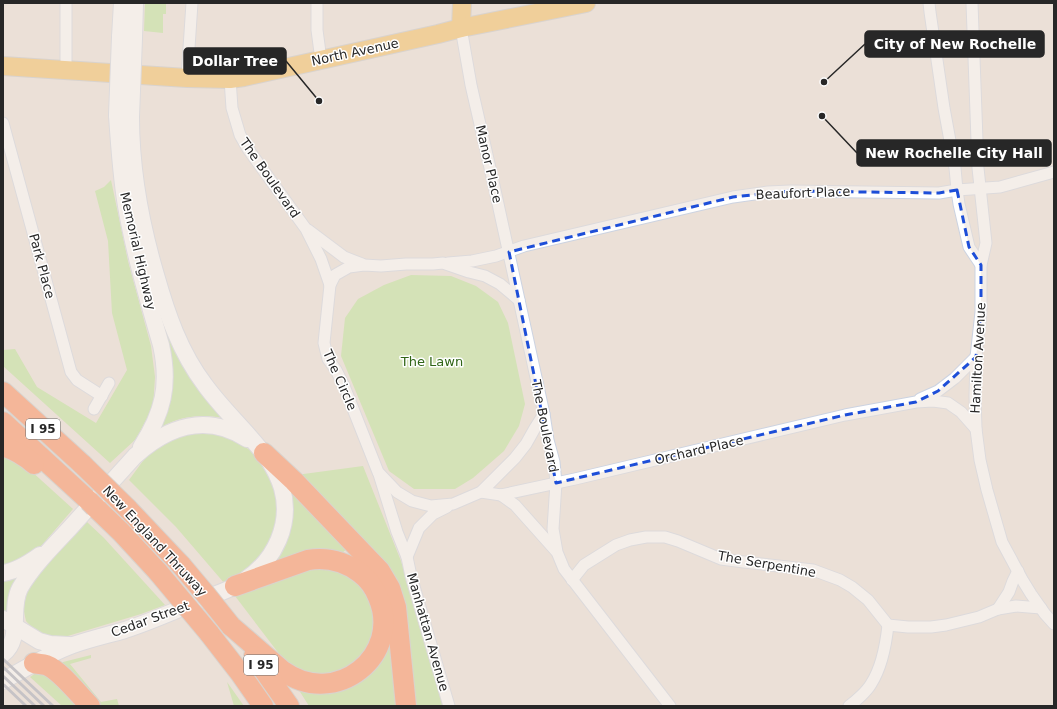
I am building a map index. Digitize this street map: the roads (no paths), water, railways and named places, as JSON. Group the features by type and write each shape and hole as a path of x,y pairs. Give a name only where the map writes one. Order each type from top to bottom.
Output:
{"highway":[{"name":"New England Thruway","path":"3,392 128,509 180,565 231,626 289,706"},
{"name":"New England Thruway","path":"3,422 64,485 89,501 116,527 158,572 209,633 263,706"},
{"path":"3,446 12,449 28,459 64,485"},
{"path":"262,451 294,480 374,564 386,579 394,597 396,607 406,706"},
{"path":"231,626 290,676 306,682 321,684 329,684 344,679 364,666 376,651 383,630 382,610 372,587 362,575 348,565 329,559 319,558 308,560 235,586"},
{"path":"34,664 46,665 57,672 90,706"}],"main road":[{"path":"122,3 127,38"},
{"path":"127,38 135,3"},
{"path":"461,28 462,3"},
{"name":"North Avenue","path":"3,66 188,78 230,79 431,36 461,28 586,3"},
{"name":"Memorial Highway","path":"127,38 121,174 133,243 165,363 164,393 159,412 151,430 135,456"},
{"name":"Memorial Highway","path":"124,116 133,154 135,178 144,232 164,301 177,337 194,370 206,387 262,451"},
{"path":"3,654 12,644 14,637 9,622 18,593 27,578 52,547 135,456 151,443 166,433 184,427 194,425 213,426 232,431 242,436 262,451"},
{"name":"Cedar Street","path":"74,644 138,625 235,586 254,573 268,559 277,544 283,527 285,509 282,490 275,472 262,451"},
{"path":"3,573 22,566 52,547"},
{"path":"9,622 44,643 55,645 74,644"},
{"path":"3,681 74,644"}],"street":[{"path":"66,3 66,69"},
{"path":"188,78 192,3"},
{"path":"317,3 317,30 321,60"},
{"path":"929,3 944,108 956,168 957,190 969,247 981,265"},
{"name":"Hamilton Avenue","path":"972,3 978,168 986,243 981,265 982,312 976,357 974,396 980,460 1002,542 1023,581 1054,624"},
{"name":"Manor Place","path":"461,28 471,85 519,300"},
{"name":"The Boulevard","path":"230,79 232,108 240,135 248,149 306,229 321,259 330,285"},
{"name":"Park Place","path":"3,123 71,372 77,380 102,396"},
{"name":"Beaufort Place","path":"509,252 524,246 733,197 768,192 790,191 939,193 957,190 1000,187 1054,172"},
{"name":"The Boulevard","path":"306,229 344,257 364,265"},
{"path":"330,285 335,275 350,268 364,265 381,266 472,261 509,252"},
{"path":"443,263 485,276 500,284 519,300"},
{"name":"The Circle","path":"330,285 324,343 328,358 344,386 378,472 407,557"},
{"name":"The Boulevard","path":"519,300 544,414 548,440 554,462 556,483 553,529 557,552 564,569 572,580 670,706"},
{"name":"Orchard Place","path":"916,402 938,390 955,378 976,357"},
{"path":"94,409 109,383"},
{"name":"Orchard Place","path":"481,492 501,495 844,415 916,402 932,401 948,403 961,412 976,429"},
{"name":"The Circle","path":"407,557 419,528 433,514 481,492 515,458 526,444 544,414"},
{"name":"The Circle","path":"378,472 397,492 412,501 431,506 453,504"},
{"name":"The Boulevard","path":"501,495 515,505 557,552"},
{"name":"The Serpentine","path":"572,580 584,565 616,546 630,540 665,537 720,558 813,570 840,580 852,587 868,600 888,625"},
{"name":"Manhattan Avenue","path":"407,557 450,706"},
{"path":"998,609 1009,592 1018,571"},
{"path":"849,706 871,684 886,644 888,625 931,627 952,624 980,617 998,609 1016,606 1041,608"}],"railway":[{"path":"3,659 53,706"},
{"path":"3,667 44,706"},
{"path":"3,676 35,706"},
{"path":"4,685 26,706"}],"place":[{"name":"City of New Rochelle","path":"824,82"},
{"name":"Dollar Tree","path":"319,101"},
{"name":"New Rochelle City Hall","path":"822,116"}],"park label":[{"name":"The Lawn","path":"432,361"}]}
